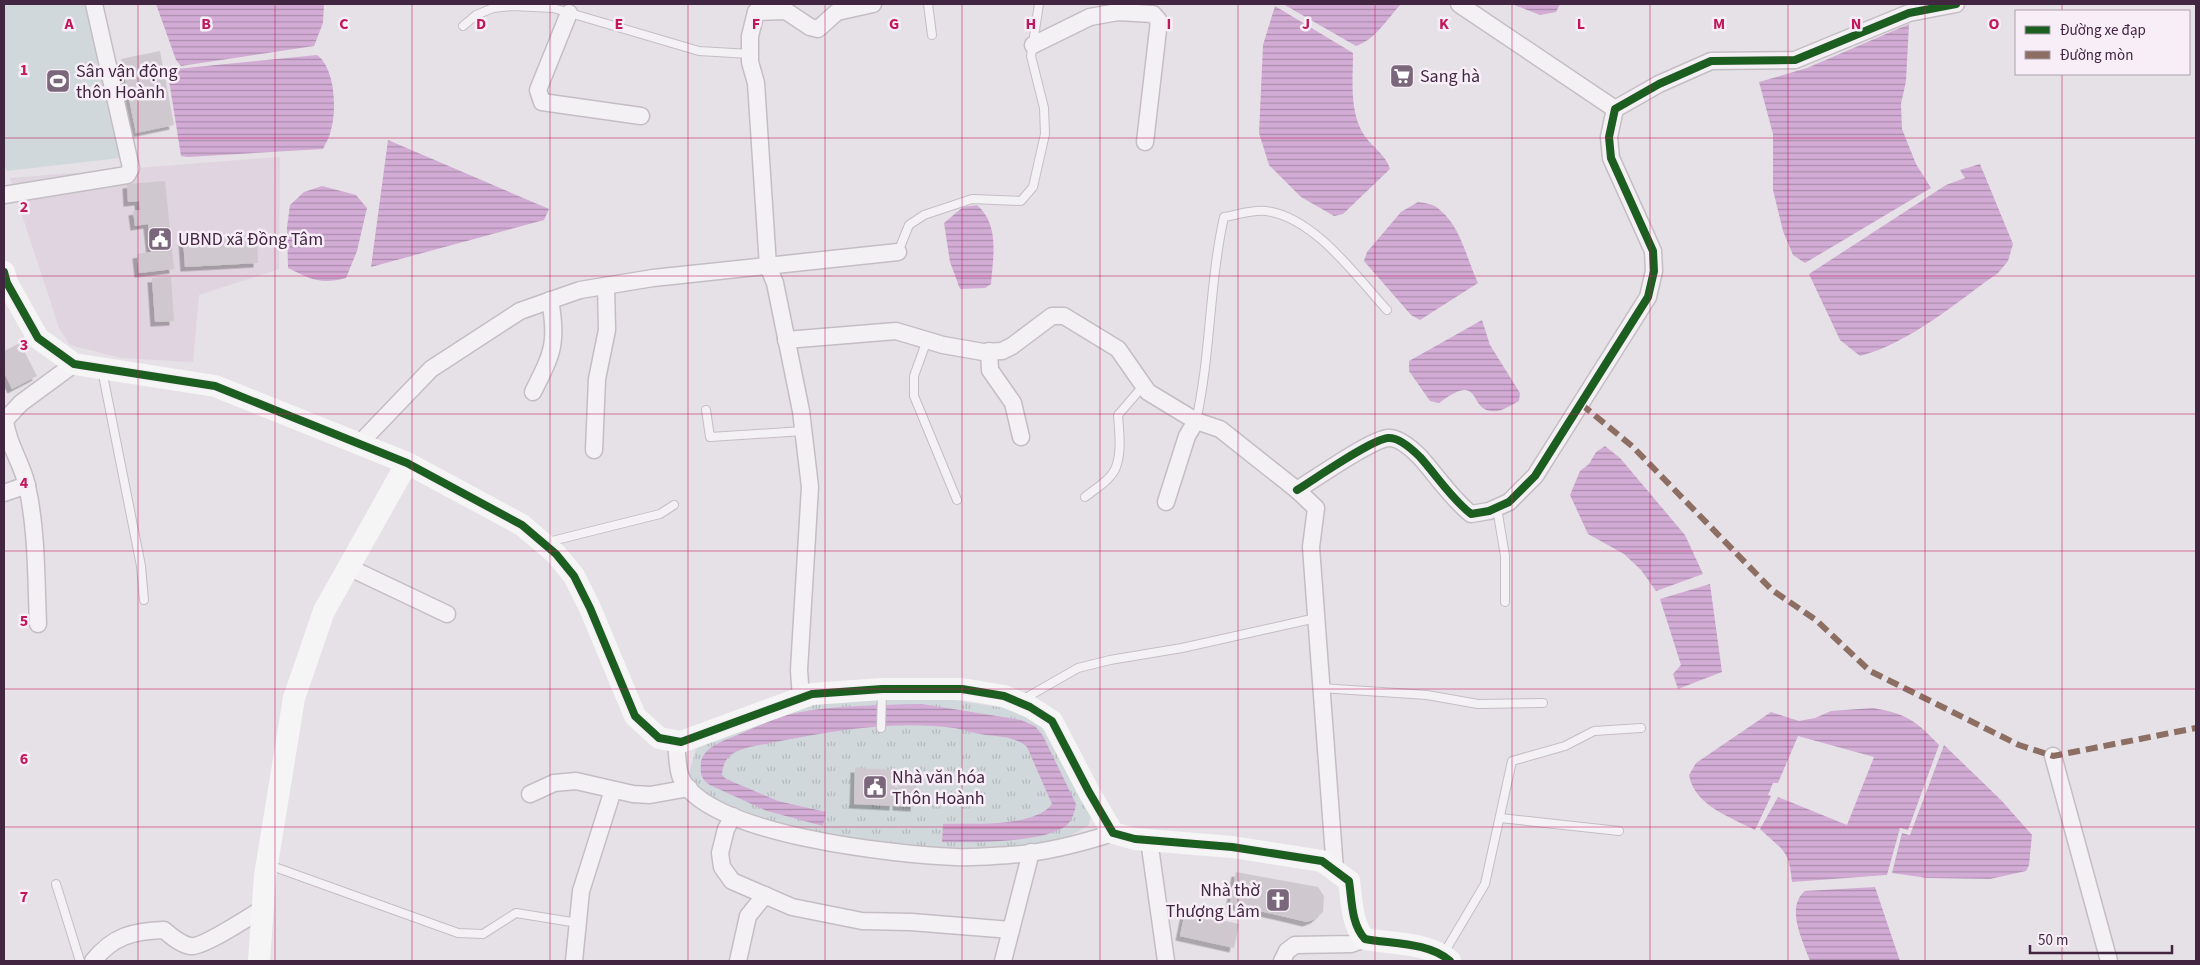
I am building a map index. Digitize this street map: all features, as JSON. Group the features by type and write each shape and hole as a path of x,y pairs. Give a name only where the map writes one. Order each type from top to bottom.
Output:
{"street":[{"path":"4,195 127,175 131,168 94,4"},
{"path":"802,698 799,670 810,487 803,431 786,340 775,284 768,266 756,83 750,62 750,36 760,8 786,11 810,27 818,29 837,12 873,4"},
{"path":"1459,4 1615,109"},
{"path":"1297,490 1368,446 1388,438 1399,440 1418,455 1455,500 1472,514 1489,511 1509,502 1536,476 1648,297 1654,271 1653,251 1611,158 1609,137 1615,109 1659,84 1711,61 1795,60 1908,8 1956,4"},
{"path":"1033,45 1090,17 1118,12 1153,14 1159,21 1145,142"},
{"path":"569,13 538,90 542,102 641,116"},
{"path":"359,444 431,370 520,311 550,300 580,290 653,278 898,252"},
{"path":"4,272 7,283 38,338 74,364 215,386 407,463 522,525 556,554 574,576 590,608 635,716 659,738 681,742 812,694 882,695 962,689 1004,696 1052,721 1113,833"},
{"path":"594,450 597,379 607,330 606,286"},
{"path":"533,392 552,354 555,327 550,300"},
{"path":"786,340 896,331 943,346 1002,351 1012,346 1052,316 1064,316 1118,349 1148,392 1196,421 1220,428 1297,490 1316,508 1311,547 1334,870"},
{"path":"989,351 990,370 1013,403 1021,437"},
{"path":"38,624 34,522 27,485 6,435 5,420 21,403 74,364"},
{"path":"1166,502 1187,436 1196,421"},
{"path":"259,961 267,865 294,698 324,611 407,463"},
{"path":"4,493 27,485"},
{"path":"348,568 447,614"},
{"path":"676,741 680,775 698,797 733,816 772,831 861,849 957,857 1031,852 1072,846 1113,833 1149,840 1232,846 1322,861 1349,881 1354,919 1360,934 1365,939"},
{"path":"2053,756 2109,961"},
{"path":"530,794 554,783 576,781 613,790 650,795 689,788"},
{"path":"574,961 581,891 613,790"},
{"path":"733,816 726,829 720,853 722,867 732,881 765,896 792,907 862,921 911,922 1011,930"},
{"path":"1149,840 1166,961"},
{"path":"1003,961 1031,852"},
{"path":"738,961 748,916 765,896"},
{"path":"93,961 104,947 136,931 164,930 174,939 190,946 204,942 262,909"},
{"path":"1282,961 1287,951 1295,945 1350,944 1365,939 1396,943 1446,958"}],"lane":[{"path":"928,4 932,35"},
{"path":"898,252 909,225 924,215 972,199 1021,201 1033,187 1045,134 1044,108 1031,56 1039,4"},
{"path":"463,26 476,15 493,8 553,6 569,13 699,51 750,54"},
{"path":"1196,421 1204,386 1218,244 1224,217 1265,210 1285,215 1308,228 1387,310"},
{"path":"927,340 914,376 914,396 956,500"},
{"path":"102,368 140,566 144,600"},
{"path":"1085,497 1110,475 1116,467 1119,440 1118,415 1144,385"},
{"path":"706,410 710,437 803,431"},
{"path":"544,543 660,514 674,505"},
{"path":"1497,508 1505,556 1505,602"},
{"path":"1018,702 1078,668 1110,660 1182,648 1316,618"},
{"path":"1321,688 1427,695 1478,704 1543,703"},
{"path":"881,728 882,695"},
{"path":"1446,958 1486,884 1512,761 1565,746 1594,731 1641,728"},
{"path":"1500,818 1619,831"},
{"path":"267,865 458,933 483,934 516,913 578,923"},
{"path":"56,884 80,961"}],"shaded area":[{"path":"156,4 324,4 323,23 314,46 181,66 176,60"},
{"path":"1283,4 1401,4 1375,34 1356,46"},
{"path":"1512,4 1560,4 1556,12 1540,15"},
{"path":"1275,6 1353,53 1353,95 1359,126 1367,139 1385,159 1390,169 1343,214 1334,216 1301,197 1269,165 1259,133 1263,45"},
{"path":"1909,24 1906,81 1901,104 1902,129 1916,164 1931,188 1805,263 1793,255 1783,231 1773,190 1773,134 1759,82 1807,68"},
{"path":"317,55 328,69 334,100 333,121 328,140 323,149 181,156 168,74 176,69"},
{"path":"388,140 549,209 544,220 371,267"},
{"path":"280,157 279,269 199,295 193,362 121,358 70,345 59,328 10,178"},
{"path":"1980,164 2013,244 2008,261 1998,273 1932,321 1879,350 1860,356 1840,340 1809,274 1946,185 1965,178 1960,170"},
{"path":"322,186 356,195 367,208 357,251 346,278 329,281 316,280 288,268 287,227 290,205 304,192"},
{"path":"1418,202 1435,206 1453,225 1463,244 1478,283 1420,320 1411,315 1364,261 1367,252 1401,212"},
{"path":"977,205 989,222 992,232 994,252 991,284 985,288 960,289 950,262 944,223 963,207"},
{"path":"1482,320 1490,345 1520,393 1519,401 1497,411 1487,410 1481,407 1474,395 1469,391 1463,390 1453,393 1439,403 1430,401 1409,371 1409,361"},
{"path":"1605,446 1620,458 1685,535 1703,574 1656,591 1641,570 1624,554 1588,534 1570,495 1580,471 1589,464 1596,452"},
{"path":"1710,584 1722,672 1678,689 1673,674 1681,665 1660,599"},
{"path":"922,704 1021,720 1035,726 1043,736 1076,804 1069,823 1057,831 1026,839 988,842 942,842 943,824 985,824 1017,821 1043,812 1052,804 1027,747 1022,743 1010,738 954,728 903,725 852,729 750,747 739,750 727,759 722,775 726,779 778,801 826,812 823,826 767,811 710,785 705,781 701,773 703,757 714,745 780,717 827,708"},
{"path":"1873,708 1910,719 1939,745 1908,830 1900,828 1887,875 1792,882 1789,863 1784,851 1760,829 1778,797 1847,825 1874,757 1798,736 1778,783 1773,783 1768,795 1771,796 1755,830 1724,815 1705,802 1692,785 1689,775 1696,763 1771,712 1799,721 1815,718 1831,711"},
{"path":"1944,745 2001,800 2032,835 2029,865 2026,871 1990,879 1927,878 1892,873 1902,833 1910,835"},
{"path":"1875,887 1900,961 1810,961 1800,934 1796,915 1796,906 1799,898 1805,891"}],"green space":[{"name":"Sân vận động thôn Hoành","path":"4,4 95,4 129,157 6,171 4,161"},
{"path":"909,697 954,700 1011,709 1039,722 1091,817 1088,826 1076,833 1050,842 1010,848 949,849 882,844 815,833 783,824 720,801 691,782 689,773 696,749 710,739 813,703"}],"building":[{"path":"160,51 174,125 136,133 121,59"},
{"name":"UBND xã Đồng Tâm","path":"165,181 174,269 139,273 137,254 151,252 148,224 135,226 133,211 140,210 139,201 128,202 127,184"},
{"path":"257,235 258,263 185,267 183,239"},
{"path":"171,277 174,321 155,322 152,278"},
{"path":"20,343 37,376 12,389 4,372 4,351"},
{"name":"Nhà văn hóa Thôn Hoành","path":"855,768 896,770 894,806 854,804"},
{"path":"898,784 916,785 915,807 897,806"},
{"name":"Nhà thờ Thượng Lâm","path":"1236,872 1318,887 1324,896 1323,912 1315,919 1307,922 1230,904"},
{"path":"1185,912 1239,924 1234,948 1180,936"}],"marked path":[{"path":"1581,404 1632,446 1772,590 1816,620 1870,671 2019,745 2053,756 2196,728"}],"cycle path":[{"path":"1297,490 1369,445 1380,440 1392,438 1405,444 1417,454 1471,514 1489,511 1509,502 1535,476 1648,297 1654,271 1653,251 1611,158 1609,137 1615,109 1659,84 1711,61 1795,60 1909,13 1956,4"},
{"path":"4,272 7,283 38,338 74,364 215,386 407,463 522,525 556,554 574,576 590,608 635,716 659,738 681,742 812,694 882,689 962,689 1004,696 1030,707 1052,721 1113,833 1135,839 1232,847 1322,861 1349,881 1355,919 1360,933 1365,939 1421,947 1432,950 1450,961"}],"place":[{"name":"Sang hà","path":"1402,76"},
{"name":"Sân vận động thôn Hoành","path":"58,81"},
{"name":"UBND xã Đồng Tâm","path":"160,239"},
{"name":"Nhà văn hóa Thôn Hoành","path":"875,787"},
{"name":"Nhà thờ Thượng Lâm","path":"1278,900"}]}
